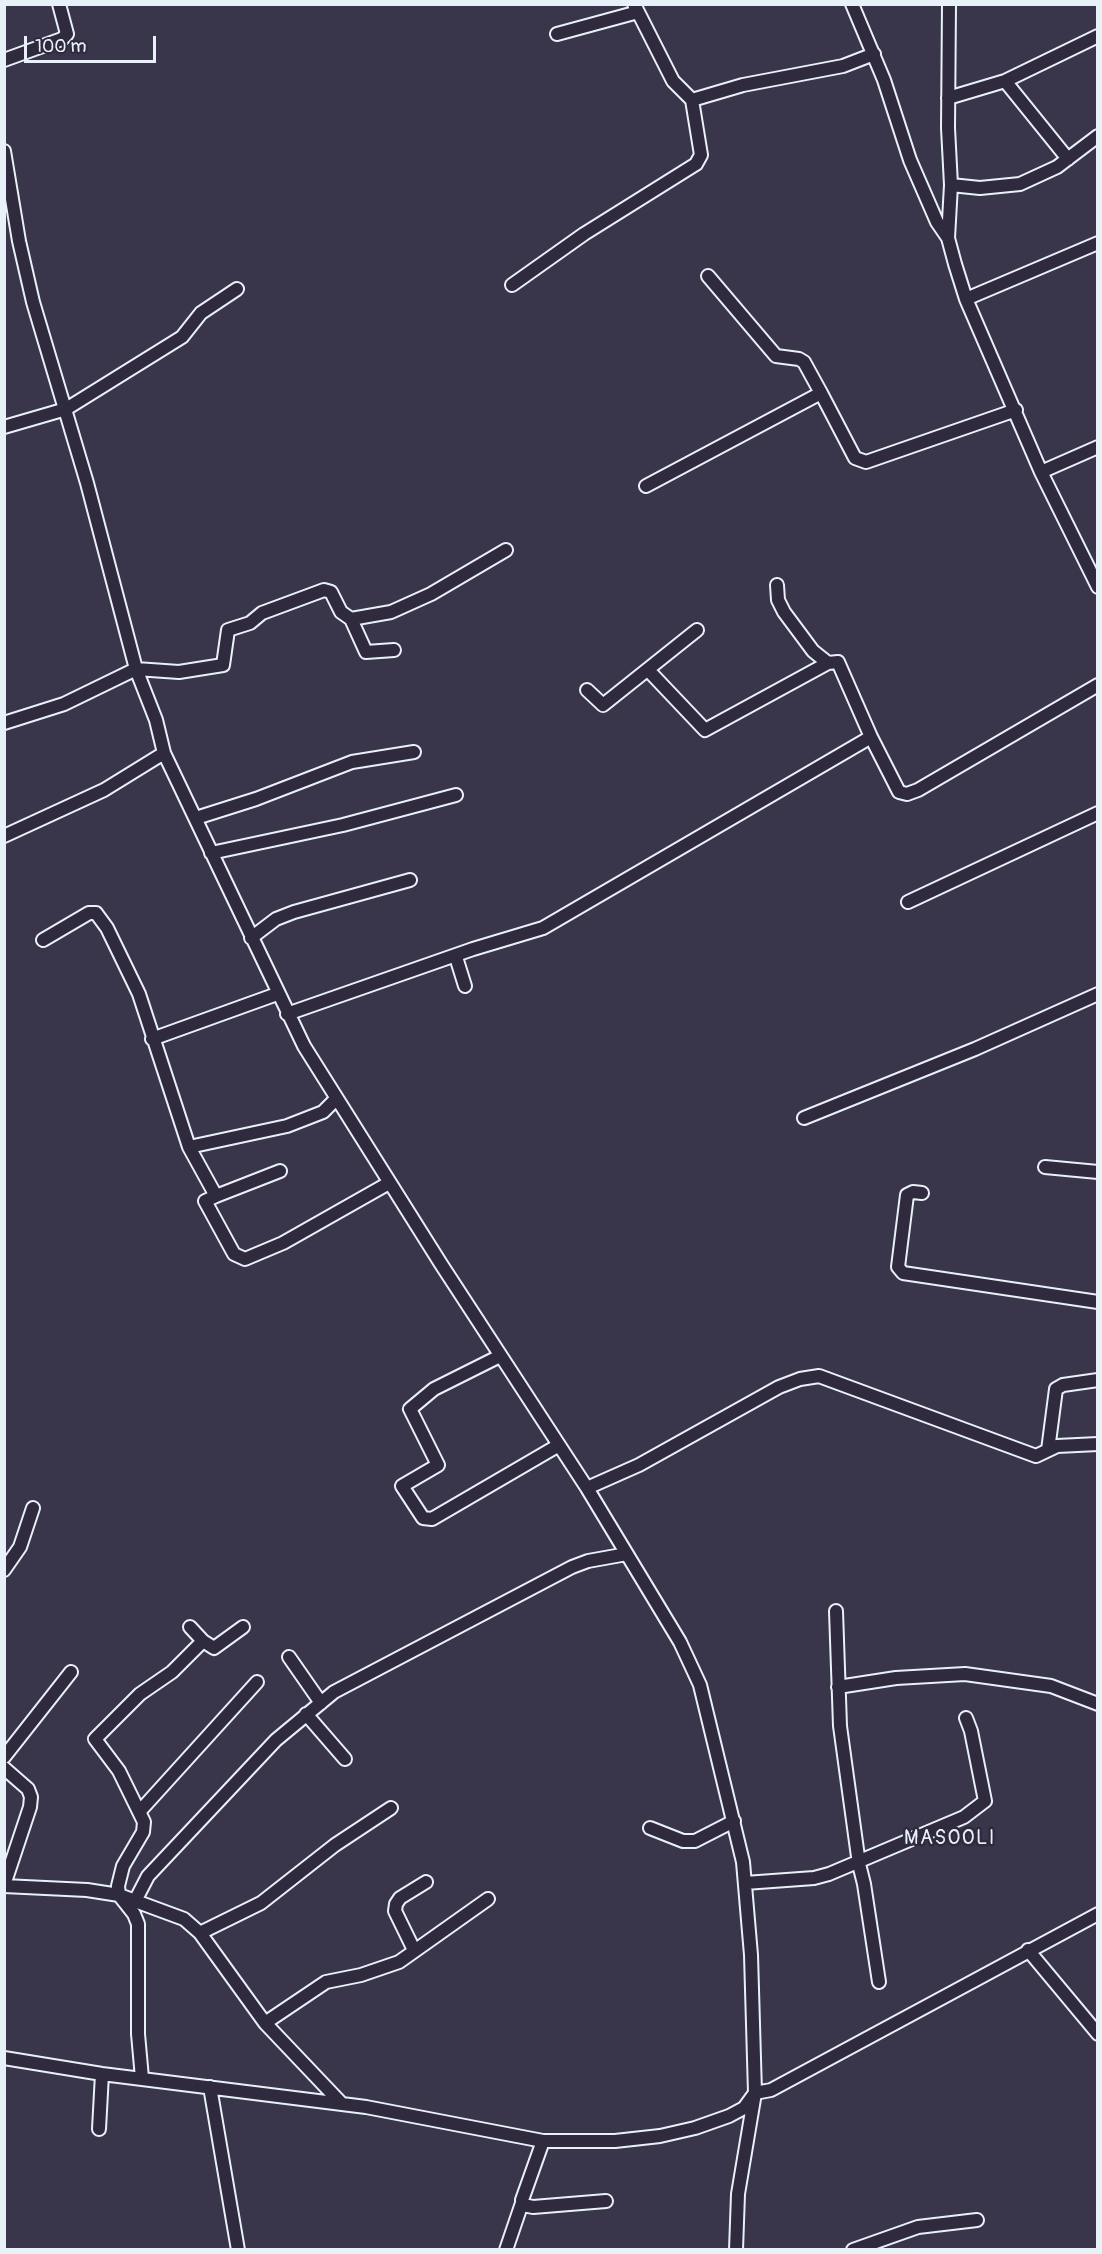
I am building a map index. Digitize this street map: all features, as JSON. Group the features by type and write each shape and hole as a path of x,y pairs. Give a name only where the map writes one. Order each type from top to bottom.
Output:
{"street":[{"path":"4,60 62,39 67,34 59,4"},
{"path":"852,4 874,54 910,160 937,222 948,238 966,299 1041,472 1098,587"},
{"path":"948,238 951,185 948,98 949,4"},
{"path":"512,285 584,234 696,164 701,155 692,100 673,81 636,8 557,34"},
{"path":"948,98 1005,81 1098,36"},
{"path":"692,100 743,85 843,66 874,54"},
{"path":"1005,81 1068,159"},
{"path":"951,185 980,188 1020,183 1057,167 1098,136"},
{"path":"4,151 19,241 33,302 66,409 136,669 156,720 164,753 287,1014 336,1099 587,1488 680,1642 700,1685 734,1821 745,1883 751,1955 755,2093 738,2194 736,2250"},
{"path":"966,299 1098,243"},
{"path":"708,276 776,356 799,358 804,362 855,458 866,462 1016,410"},
{"path":"4,427 66,409 182,337 201,313 237,289"},
{"path":"646,486 821,393"},
{"path":"1041,472 1098,447"},
{"path":"351,619 391,612 431,594 506,550"},
{"path":"777,585 778,600 784,612 813,651 828,663"},
{"path":"4,723 64,704 136,669 179,672 223,664 228,630 250,622 262,613 324,590 331,592 341,612 351,619 366,652 393,650"},
{"path":"587,690 603,705 649,671 697,630"},
{"path":"649,671 705,730 834,661 842,665 871,737 899,792 912,793 1098,685"},
{"path":"287,1014 543,928 871,737"},
{"path":"196,818 256,799 352,762 414,752"},
{"path":"4,836 104,790 164,753"},
{"path":"211,853 343,825 456,795"},
{"path":"908,902 1098,813"},
{"path":"251,938 276,919 294,912 410,880"},
{"path":"43,940 87,914 96,913 126,963 139,994 189,1147 216,1196"},
{"path":"456,957 465,986"},
{"path":"152,1039 277,994"},
{"path":"804,1118 975,1049 1098,994"},
{"path":"189,1147 287,1126 323,1112 336,1099"},
{"path":"1045,1167 1098,1172"},
{"path":"280,1171 205,1201 234,1254 245,1260 283,1243 389,1182"},
{"path":"922,1193 913,1192 907,1196 898,1267 903,1273 1098,1302"},
{"path":"500,1356 435,1389 410,1409 438,1465 402,1486 423,1518 432,1519 559,1445"},
{"path":"587,1488 639,1466 779,1388 800,1379 819,1376 1035,1456 1057,1446 1098,1444"},
{"path":"1048,1450 1056,1389 1063,1385 1098,1380"},
{"path":"4,1570 20,1547 33,1508"},
{"path":"135,1901 142,1885 158,1865 276,1740 334,1692 572,1568 588,1561 627,1554"},
{"path":"836,1611 840,1726 859,1864 879,1982"},
{"path":"190,1627 203,1641 214,1648 243,1627"},
{"path":"142,2078 138,2034 138,1924 134,1914 119,1895 118,1886 123,1866 144,1827 140,1811 119,1771 94,1739 140,1694 172,1672 203,1641"},
{"path":"289,1657 321,1703"},
{"path":"4,1757 71,1672"},
{"path":"838,1687 896,1678 965,1674 1051,1686 1098,1704"},
{"path":"140,1811 257,1682"},
{"path":"306,1714 345,1759"},
{"path":"745,1883 814,1878 859,1864 964,1817 986,1800 966,1718"},
{"path":"4,1768 28,1789 31,1797 30,1807 4,1885 87,1890 119,1895 184,1919 200,1933 266,2023 341,2103"},
{"path":"200,1933 261,1904 335,1845 391,1808"},
{"path":"650,1828 682,1841 695,1841 734,1821"},
{"path":"414,1950 395,1911 396,1904 400,1898 426,1882"},
{"path":"266,2023 326,1982 361,1975 393,1965 488,1899"},
{"path":"4,2058 102,2074 341,2103 543,2141 615,2140 660,2136 695,2128 744,2108 755,2093 771,2090 1098,1914"},
{"path":"1028,1950 1098,2034"},
{"path":"99,2129 102,2074"},
{"path":"210,2087 238,2250"},
{"path":"506,2250 543,2141"},
{"path":"522,2203 533,2207 606,2201"},
{"path":"853,2250 918,2227 977,2220"}],"district":[{"name":"MASOOLI","path":"950,1839"}]}
